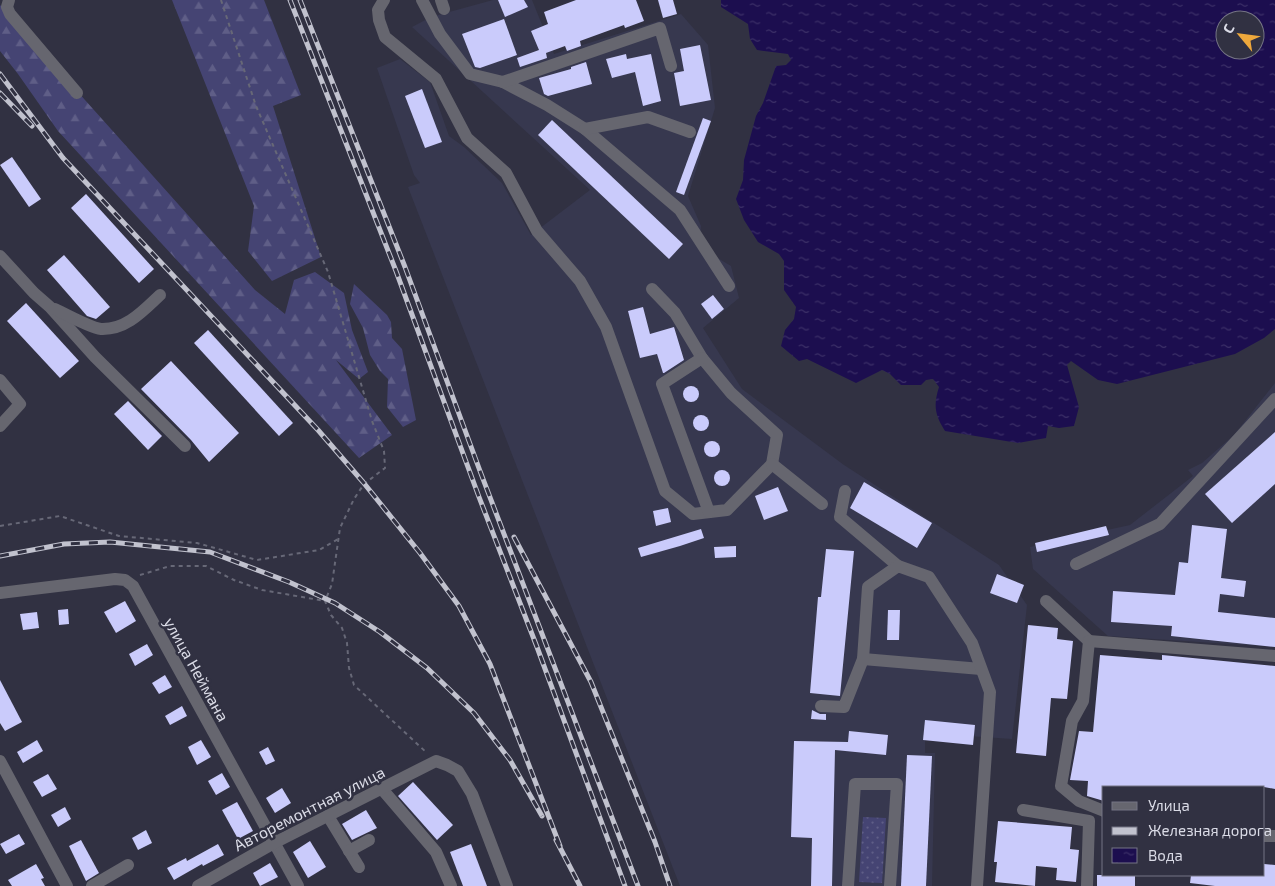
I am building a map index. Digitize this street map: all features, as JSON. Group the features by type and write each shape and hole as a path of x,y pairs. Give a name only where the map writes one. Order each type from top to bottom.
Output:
{"street":[{"path":"9,0 10,14 76,93"},
{"path":"384,0 378,10 385,37 436,80 467,138 506,173 536,231 580,281 602,319 665,491 693,514 727,510 772,464 777,435 731,392 702,358 675,313 652,289"},
{"path":"422,0 440,34 470,74 503,82 547,105 586,129 680,210 729,286"},
{"path":"503,82 660,28 671,66"},
{"path":"586,129 648,117 690,132"},
{"path":"0,256 95,357 185,446"},
{"path":"50,307 100,329 121,327 140,314 160,295"},
{"path":"702,358 662,384 708,512"},
{"path":"0,380 20,404 0,426"},
{"path":"1076,564 1160,524 1275,399"},
{"path":"772,464 822,504"},
{"path":"846,491 840,517 898,566 929,577 972,643 990,692 977,886"},
{"path":"821,706 844,707 863,659 868,587 898,566"},
{"path":"0,593 115,579 125,580"},
{"name":"улица Неймана","path":"125,580 133,586 298,886"},
{"path":"1046,600 1089,641 1275,656"},
{"path":"1089,641 1083,701 1072,721 1062,786 1079,801 1102,809"},
{"path":"863,659 981,669"},
{"path":"0,761 66,886"},
{"path":"436,761 458,771 472,794 507,886"},
{"name":"Авторемонтная улица","path":"198,886 274,843 436,761"},
{"path":"848,886 855,784 897,784 890,886"},
{"path":"382,789 436,852 451,886"},
{"path":"1022,810 1089,821 1087,886"},
{"path":"328,816 359,867"},
{"path":"349,851 369,840"},
{"path":"92,886 128,865"}],"path":[{"path":"221,0 256,106 328,272 369,412 384,451 385,468 364,484 354,499 340,528 332,584 325,601 331,616 342,628 347,643 349,668 354,685 436,761"},
{"path":"0,526 60,516 119,536 197,543 257,560 319,550 338,539"},
{"path":"125,580 170,566 206,566 234,580 262,590 325,601"}],"shaded area":[{"path":"493,0 532,0 554,54 681,14 708,45 715,108 688,196 701,226 700,237 711,254 731,266 739,298 703,328 742,389 844,465 999,565 1027,605 1012,739 925,733 925,753 935,753 932,886 680,886 408,187 420,183 414,175 377,68 400,59 430,82 449,136 464,147 502,183 531,235 590,190 412,27 431,17"},
{"path":"1275,383 1275,647 1108,636 1033,569 1030,547 1130,525 1193,476 1188,470 1202,463 1234,435"}],"green space":[{"path":"172,0 264,0 301,95 273,106 321,257 272,281 248,251 254,206"},
{"path":"0,5 255,290 285,314 294,280 315,272 344,293 352,330 368,372 359,379 336,360 392,435 359,458 58,131 0,51"},
{"path":"354,284 387,315 391,322 392,338 402,349 416,420 403,427 387,407 388,379 380,371 370,355 363,328 350,304"},
{"path":"863,817 886,818 882,883 859,882"}],"water":[{"path":"721,0 1275,0 1275,329 1264,338 1235,354 1117,384 1098,380 1071,361 1067,365 1079,407 1074,426 1059,428 1048,426 1046,438 1018,443 945,431 937,415 936,400 939,387 933,379 926,380 921,385 901,385 890,374 882,370 856,383 807,359 799,361 781,346 785,330 794,319 796,307 784,290 784,261 779,254 758,242 744,220 736,199 743,180 744,160 756,116 763,103 776,66 786,65 791,60 788,54 757,50 750,39 748,24 721,7"}],"building":[{"path":"498,0 524,0 528,7 505,17"},
{"path":"576,0 636,0 644,21 625,28 624,25 580,41 581,46 567,51 565,46 546,53 547,58 520,67 517,58 539,50 531,31 548,24 544,12"},
{"path":"658,0 673,0 677,14 663,18"},
{"path":"504,19 517,55 480,68 475,67 462,34"},
{"path":"700,45 711,100 680,106 674,73 684,71 680,49"},
{"path":"626,54 627,59 651,54 661,101 643,106 635,72 612,78 606,59"},
{"path":"586,62 592,84 548,96 544,94 539,78 571,69 571,67"},
{"path":"422,89 442,142 425,148 405,96"},
{"path":"703,118 711,121 684,195 676,192"},
{"path":"552,120 683,244 669,259 538,135"},
{"path":"12,157 41,199 29,207 0,165"},
{"path":"86,194 154,269 139,283 71,208"},
{"path":"64,255 110,307 96,319 87,316 47,270"},
{"path":"713,295 724,309 712,319 701,304"},
{"path":"26,303 79,361 60,378 7,321"},
{"path":"643,307 650,334 674,327 684,360 664,373 657,354 640,358 628,311"},
{"path":"208,330 293,423 279,436 194,343"},
{"path":"171,361 239,433 209,462 191,440 141,389"},
{"path":"691,386 699,394 691,402 683,394"},
{"path":"128,401 162,436 148,450 114,414"},
{"path":"701,415 709,423 701,431 693,423"},
{"path":"1275,432 1275,484 1232,523 1205,494"},
{"path":"712,441 720,449 712,457 704,449"},
{"path":"722,470 730,478 722,486 714,478"},
{"path":"864,482 932,523 917,548 850,508"},
{"path":"778,487 788,511 764,520 755,496"},
{"path":"668,508 671,522 656,526 653,511"},
{"path":"1192,525 1227,529 1221,578 1246,581 1244,597 1220,594 1218,612 1275,618 1275,647 1171,636 1172,626 1111,622 1113,591 1175,595 1179,562 1188,563"},
{"path":"1106,526 1109,535 1037,552 1035,543"},
{"path":"701,529 704,538 641,557 638,548"},
{"path":"736,546 736,557 715,558 714,547"},
{"path":"826,549 854,551 840,696 810,693 818,597 821,597"},
{"path":"997,574 1024,585 1017,603 990,593"},
{"path":"125,601 136,621 116,633 104,612"},
{"path":"68,609 69,624 59,625 58,610"},
{"path":"888,610 900,610 899,640 887,640"},
{"path":"37,612 39,628 23,630 20,614"},
{"path":"1028,625 1058,628 1057,639 1073,641 1067,699 1051,698 1046,756 1016,753"},
{"path":"147,644 153,655 135,666 129,654"},
{"path":"1100,655 1162,660 1162,655 1275,666 1275,789 1265,786 1102,786 1102,800 1087,796 1088,781 1070,780 1079,731 1093,732"},
{"path":"165,675 172,687 159,694 152,683"},
{"path":"0,680 22,722 5,731 0,723"},
{"path":"182,706 187,716 170,725 165,716"},
{"path":"812,710 820,714 826,714 826,720 811,719"},
{"path":"925,720 975,725 973,745 923,740"},
{"path":"849,731 888,735 886,755 835,750 832,886 811,886 812,838 791,837 794,741 848,742"},
{"path":"37,740 43,751 23,763 17,752"},
{"path":"201,740 211,757 197,765 188,747"},
{"path":"268,747 275,761 266,765 259,752"},
{"path":"907,755 932,756 926,886 901,886"},
{"path":"222,773 230,787 216,795 208,781"},
{"path":"48,774 57,789 42,797 33,782"},
{"path":"413,782 453,825 437,840 398,796"},
{"path":"282,788 291,803 275,813 266,798"},
{"path":"237,802 253,831 238,839 222,810"},
{"path":"65,807 71,819 58,827 51,815"},
{"path":"366,810 377,828 352,840 342,824"},
{"path":"998,821 1072,827 1070,849 1079,850 1076,882 1056,880 1057,868 1036,866 1035,886 995,882 997,862 994,862"},
{"path":"146,830 152,843 138,850 132,838"},
{"path":"19,834 25,844 6,854 0,844"},
{"path":"81,840 99,873 86,881 69,846"},
{"path":"310,841 326,867 308,878 293,852"},
{"path":"218,844 224,855 203,866 202,864 174,880 167,868 186,858 187,861"},
{"path":"471,844 487,886 463,886 450,852"},
{"path":"270,863 278,877 260,886 253,873"},
{"path":"36,864 44,878 41,879 45,886 12,886 8,880"},
{"path":"1265,864 1275,865 1275,886 1215,886 1190,883 1191,876 1265,876"},
{"path":"1097,875 1135,876 1135,886 1097,886"}],"railway":[{"path":"290,0 396,271 625,886"},
{"path":"300,0 405,267 480,471 638,886"},
{"path":"0,74 63,158 318,430 363,482 420,553 459,606 490,664 560,846"},
{"path":"0,93 32,126"},
{"path":"514,537 591,682 655,842 670,886"},
{"path":"0,556 64,544 110,542 210,552 289,582 335,603 380,632 427,668 474,713 510,760 542,816"},
{"path":"556,840 580,886"}]}
